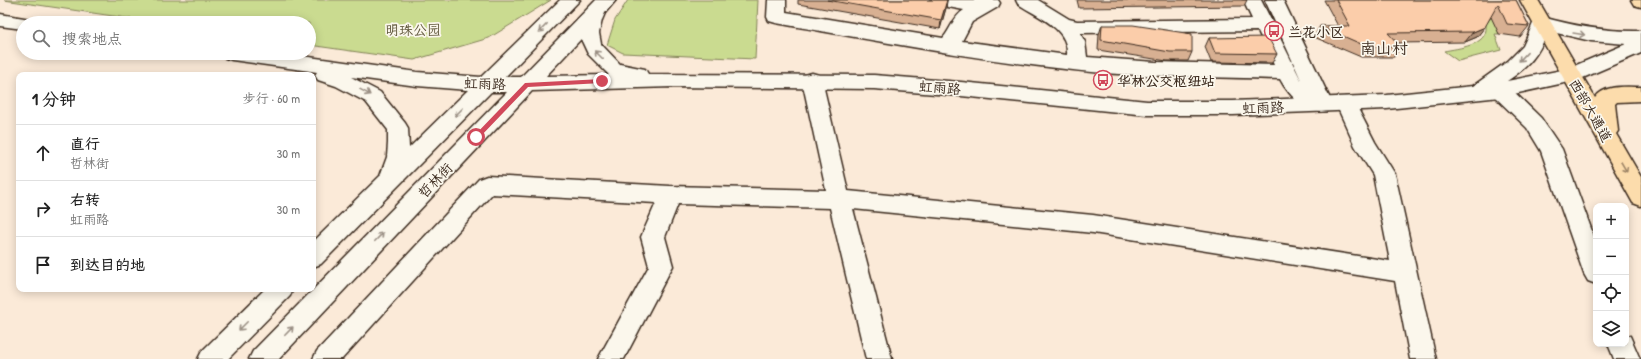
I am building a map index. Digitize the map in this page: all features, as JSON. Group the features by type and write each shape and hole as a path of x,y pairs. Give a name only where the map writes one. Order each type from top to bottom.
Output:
{"highway":[{"name":"西部大通道","path":"1528,0 1641,197"},
{"path":"1609,140 1604,101 1613,95 1641,94"}],"street":[{"path":"316,254 487,85 570,0"},
{"path":"777,0 776,17 947,46 1076,63 1155,69 1287,72"},
{"path":"939,0 968,5 1010,1 1064,25 1077,27 1264,25"},
{"path":"1252,0 1294,86 1306,98 1323,105"},
{"path":"1274,0 1323,105"},
{"path":"947,46 956,36 965,18 1010,1"},
{"path":"602,6 591,24 589,34 595,52 616,70 673,80"},
{"name":"哲林街","path":"262,359 602,6"},
{"path":"0,20 16,22"},
{"path":"1474,93 1515,66 1531,49 1542,24 1571,32 1605,38 1641,37"},
{"path":"1064,25 1072,34 1075,41 1078,52 1076,63"},
{"name":"虹雨路","path":"283,60 418,79 487,85 673,80 812,80 874,82 953,88 1147,108 1233,108 1387,102 1500,90 1571,75 1641,45"},
{"path":"272,60 313,72"},
{"path":"316,73 344,81 373,97 398,128 398,157 388,183"},
{"path":"812,80 839,199 857,266 879,359"},
{"path":"1500,90 1534,123 1551,149 1593,266"},
{"path":"1346,104 1366,146 1384,174 1423,359"},
{"path":"326,359 487,185 670,195 839,199 1094,224 1406,273"},
{"path":"611,359 661,266 653,237 670,195"},
{"path":"210,359 278,292"},
{"path":"1622,347 1627,359"}],"green space":[{"name":"明珠公园","path":"4,0 551,0 489,38 414,60 316,46 316,16 113,16"},
{"path":"628,0 758,0 755,59 623,53 607,45 615,20"},
{"path":"1504,0 1499,34 1495,34 1501,50 1458,61 1444,51 1471,45 1482,38 1485,33 1486,26 1480,1"}],"building":[{"path":"827,0 947,0 941,20"},
{"path":"1336,0 1516,0 1529,26 1507,24 1498,4 1485,27 1473,32 1388,33 1401,47 1368,47 1320,26 1350,26"},
{"path":"1102,25 1133,25 1192,34 1192,52 1170,52 1101,40"},
{"path":"1268,37 1277,54 1215,53 1209,38"}],"place":[{"name":"兰花小区","path":"1274,31"},
{"name":"华林公交枢纽站","path":"1103,80"}],"district":[{"name":"南山村","path":"1384,48"}],"route":[{"path":"476,137 527,84 602,81"}]}
